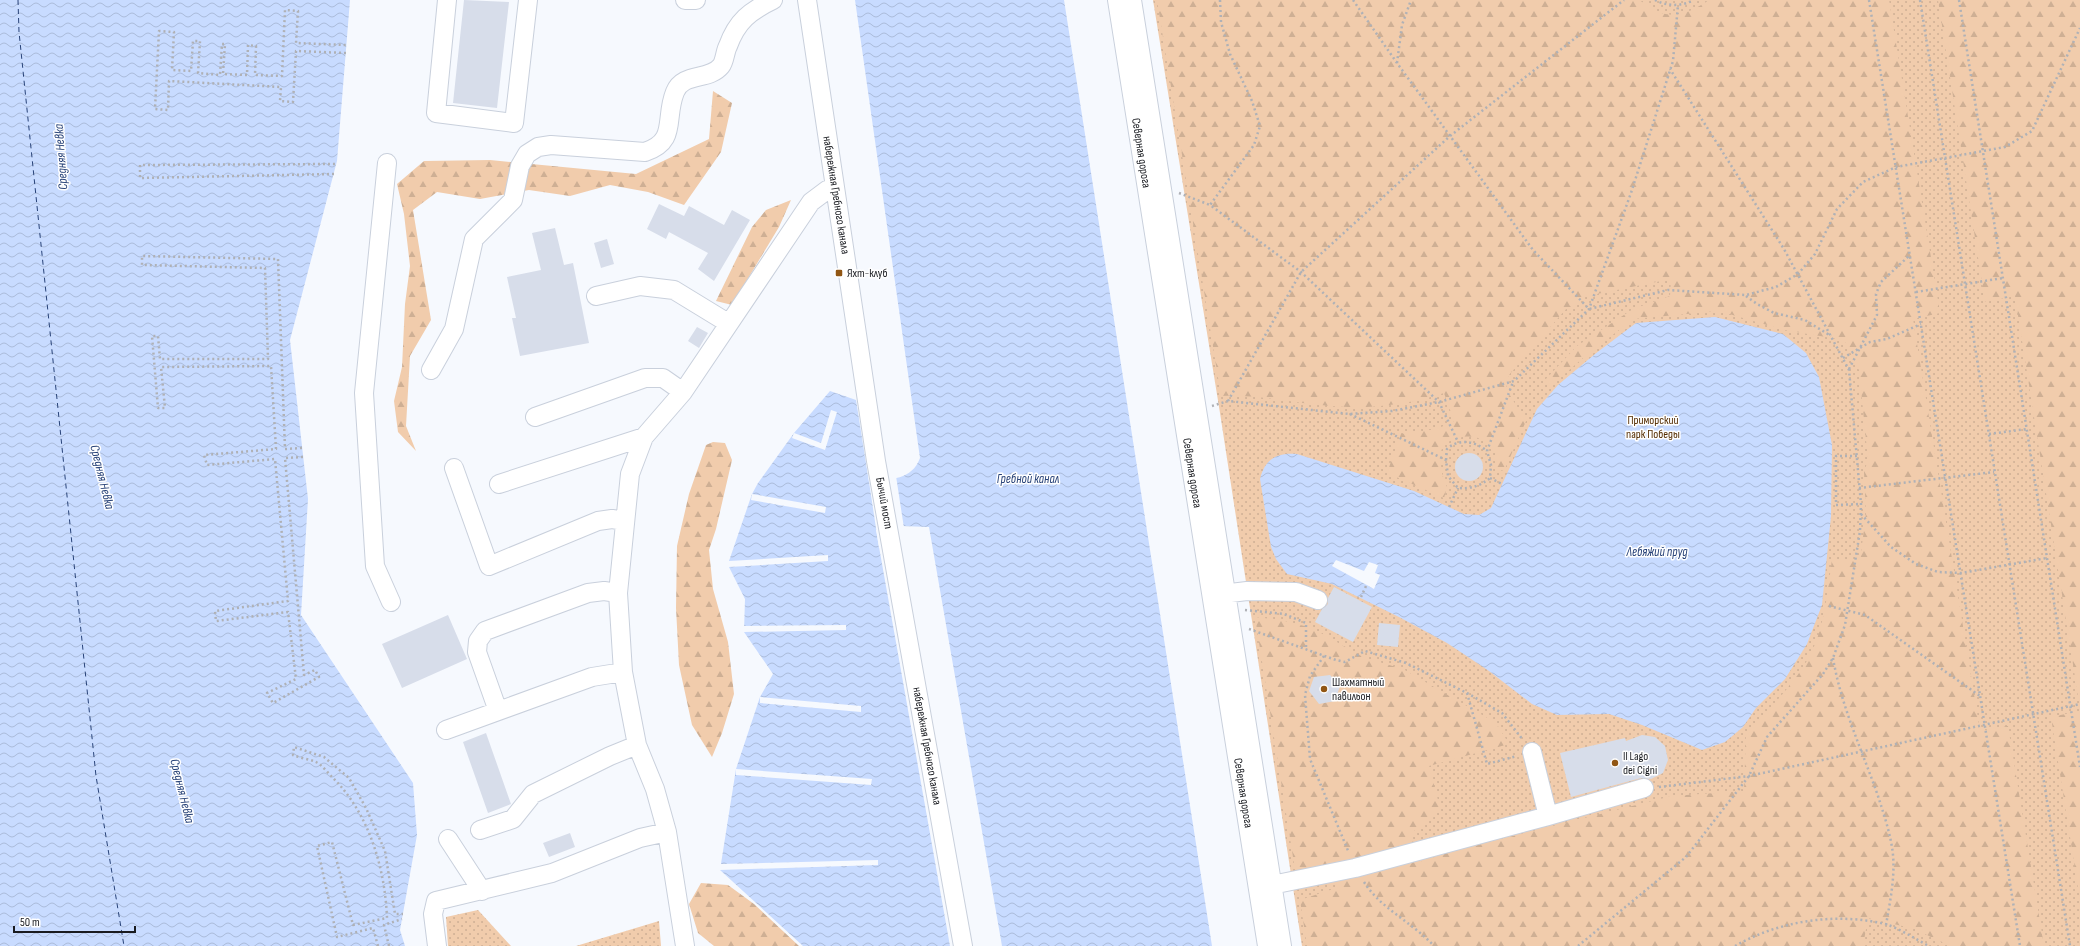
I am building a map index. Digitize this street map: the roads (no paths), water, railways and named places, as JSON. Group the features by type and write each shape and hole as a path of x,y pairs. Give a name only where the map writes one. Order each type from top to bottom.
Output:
{"street":[{"path":"447,0 436,113 514,123 528,0"},
{"path":"685,0 696,0"},
{"path":"431,370 454,329 474,240 513,200 520,166 527,154 538,147 551,145 645,152 658,148 666,138 670,103 676,89 686,80 712,72 722,65 734,31 746,16 773,0"},
{"name":"набережная Гребного канала","path":"807,0 876,461"},
{"name":"Северная дорога","path":"1117,0 1219,594"},
{"name":"Северная дорога","path":"1132,0 1219,594 1265,887 1267,946"},
{"path":"387,163 364,393 375,566 391,602"},
{"path":"685,946 667,832 655,789 637,745 623,672 618,593 630,474 644,437 683,392 728,323 811,202 827,190 835,188"},
{"path":"596,296 640,286 674,290 728,323"},
{"path":"535,417 645,378 663,378 683,392"},
{"path":"499,484 644,437"},
{"name":"Бычий мост","path":"876,461 891,546"},
{"path":"454,468 489,566 598,521 612,519 625,521"},
{"name":"набережная Гребного канала","path":"891,546 963,946"},
{"path":"498,711 477,652 478,641 485,631 588,593 604,591 618,593"},
{"path":"1219,594 1296,592 1318,600"},
{"path":"446,730 592,677 623,672"},
{"path":"480,830 513,819 533,794 610,756 637,745"},
{"path":"1532,752 1548,816"},
{"path":"1265,887 1355,868 1548,816 1644,788"},
{"path":"437,946 433,914 436,901 552,873 640,838 667,832"},
{"path":"448,839 482,891"},
{"name":"Северная дорога","path":"1265,887 1282,946"}],"water":[{"name":"Средняя Невка","path":"0,0 350,0 337,161 290,340 308,499 301,615 413,783 417,835 400,930 405,946 0,946"},
{"name":"Гребной канал","path":"855,0 1064,0 1212,946 1002,946 929,527 901,526 876,530 950,946 803,946 720,870 736,769 760,697 773,674 744,632 745,599 729,567 729,561 752,494 758,483 794,433 830,391 856,400 869,482 900,477 912,471 920,458"},
{"name":"Лебяжий пруд","path":"1715,317 1783,334 1806,353 1819,377 1832,445 1831,516 1822,605 1807,644 1785,679 1756,708 1743,727 1725,742 1702,750 1642,725 1609,714 1557,715 1532,704 1489,671 1447,643 1399,617 1332,584 1287,574 1276,559 1271,547 1260,479 1265,466 1273,458 1283,454 1297,454 1414,491 1464,514 1479,515 1491,508 1537,409 1558,385 1595,354 1636,323"}],"place":[{"name":"Яхт-клуб","path":"839,273"},
{"name":"Шахматный павильон","path":"1324,689"},
{"name":"Il Lago dei Cigni","path":"1615,763"}],"park label":[{"name":"Приморский парк Победы","path":"1653,427"}]}
